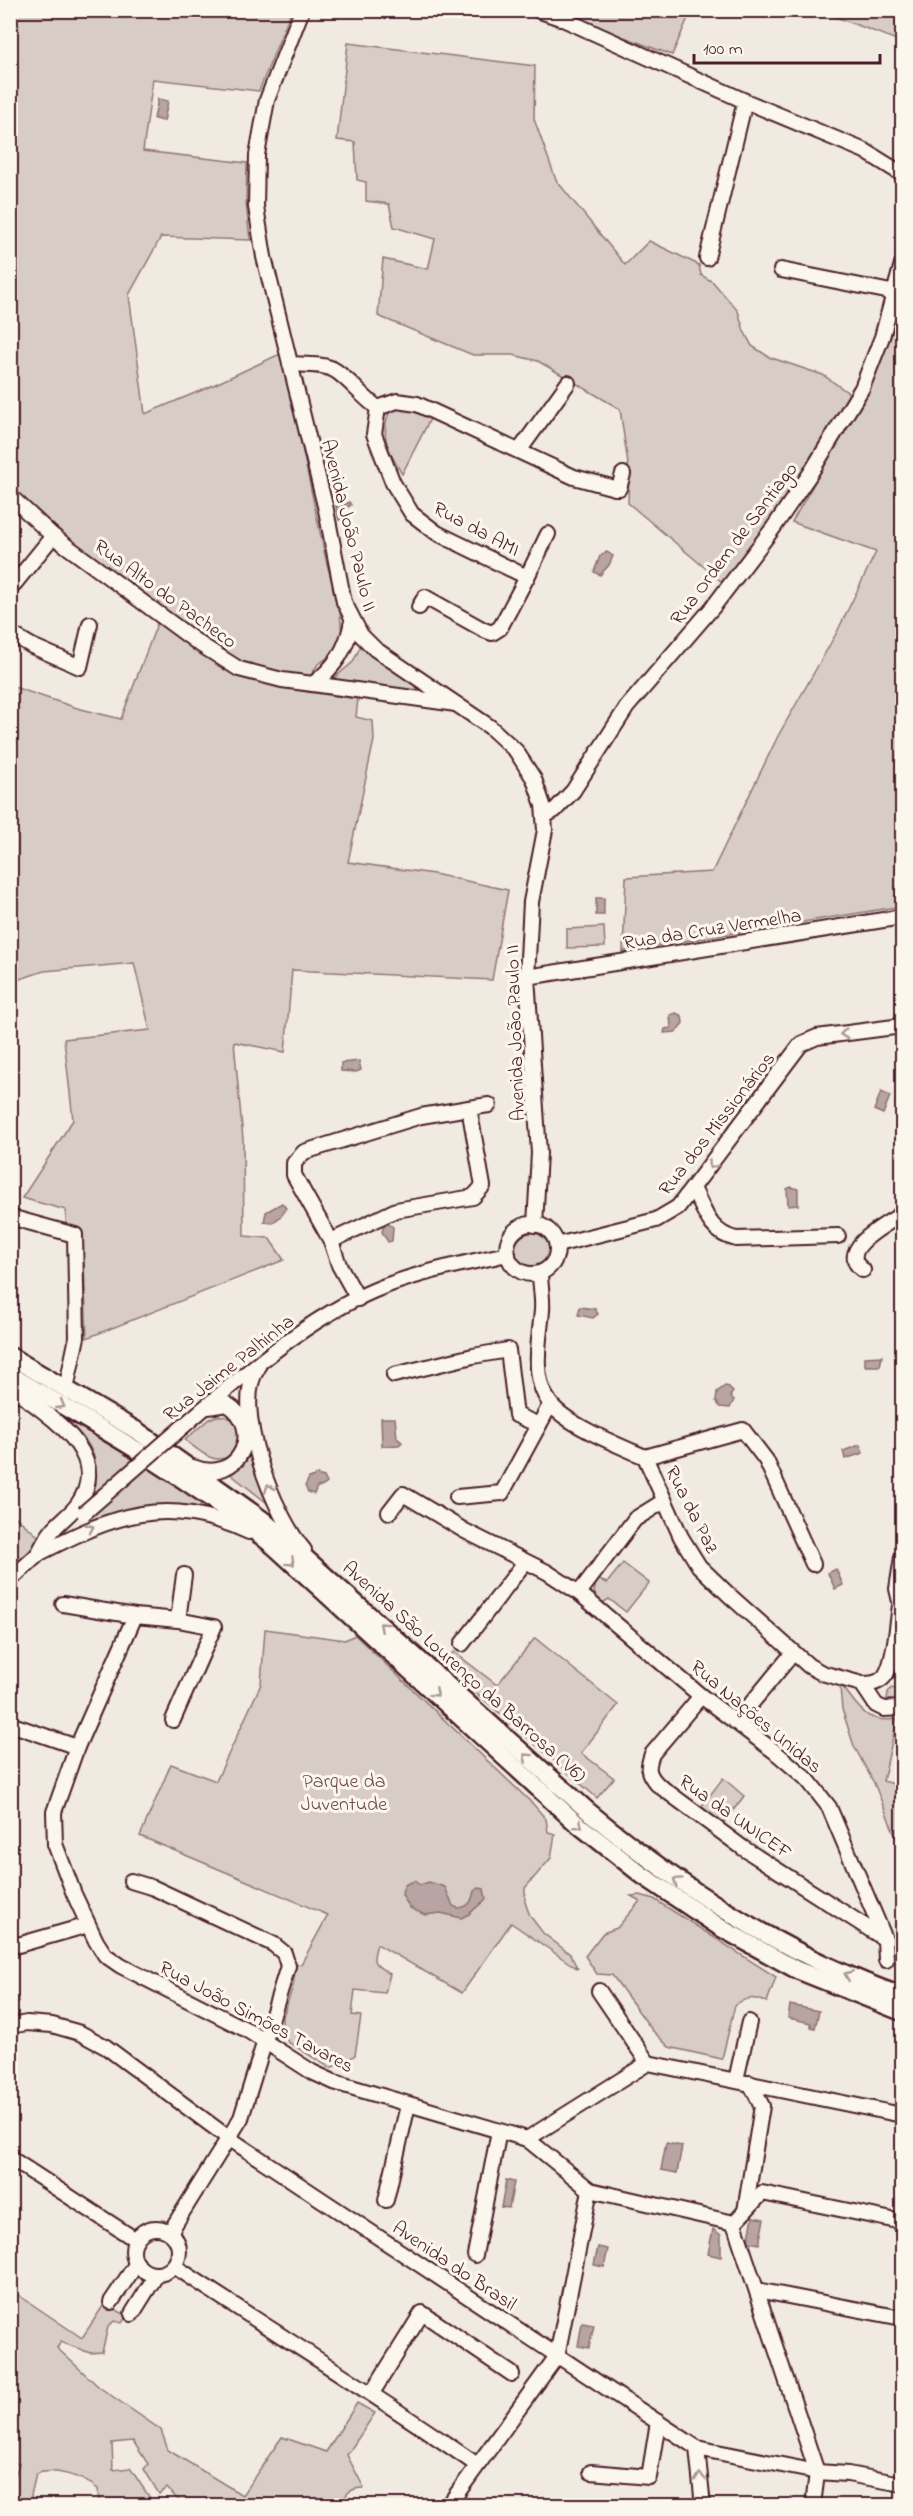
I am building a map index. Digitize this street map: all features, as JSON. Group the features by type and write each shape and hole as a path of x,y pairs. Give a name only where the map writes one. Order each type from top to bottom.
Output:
{"main road":[{"name":"Avenida São Lourenço da Barrosa (V6)","path":"10,1356 140,1432 263,1520 640,1855 696,1894 795,1951 843,1974 903,1996"},
{"name":"Avenida São Lourenço da Barrosa (V6)","path":"10,1375 163,1465 244,1522 575,1822 642,1875 721,1928 787,1965 834,1987 903,2012"}],"street":[{"name":"Avenida João Paulo II","path":"302,10 267,100 256,155 256,207 264,257 326,510 344,602 352,621 375,649 490,727 516,751 534,779 544,816 544,838 531,902 527,977 539,1153 536,1225"},
{"path":"537,10 563,19 746,101 865,151 903,174"},
{"path":"707,258 746,101"},
{"name":"Rua Ordem de Santiago","path":"544,816 555,810 573,790 627,707 713,607 774,527 810,474 862,388 896,293 903,264"},
{"path":"781,270 896,293"},
{"path":"290,364 313,365 335,370 365,399 378,408 396,401 417,404 574,477 619,488 623,474"},
{"path":"519,451 568,383"},
{"name":"Rua da AMI","path":"378,408 374,434 393,483 412,514 437,533 526,577"},
{"name":"Rua Alto do Pacheco","path":"10,496 53,536 198,643 239,669 282,680 458,705"},
{"name":"Rua da AMI","path":"419,607 425,597 492,633 500,628 548,534"},
{"path":"10,589 53,536"},
{"path":"313,684 330,671 341,655 349,637 352,621"},
{"path":"10,633 32,646 80,667 90,624"},
{"name":"Rua da Cruz Vermelha","path":"527,977 903,918"},
{"name":"Rua dos Missionários","path":"557,1245 656,1220 678,1207 694,1190 801,1044 817,1037 903,1026"},
{"path":"358,1299 339,1265 331,1241 294,1175 294,1163 304,1152 421,1116 489,1105"},
{"path":"331,1241 396,1210 473,1197 483,1186 469,1108"},
{"path":"694,1190 712,1225 719,1233 736,1239 838,1236"},
{"path":"863,1270 857,1266 855,1260 860,1243 903,1214"},
{"path":"10,1217 75,1234 77,1337 66,1389"},
{"path":"536,1225 549,1231 557,1245 555,1260 549,1268 540,1273 529,1274 520,1271 512,1264 508,1254 510,1239 516,1231 525,1226 536,1225"},
{"name":"Rua Jaime Palhinha","path":"10,1580 203,1408 273,1352 328,1315 382,1287 430,1270 508,1254"},
{"path":"457,1497 502,1493 550,1405 542,1390 538,1375 542,1307 540,1273"},
{"path":"394,1375 508,1350 516,1415 539,1425"},
{"path":"273,1352 256,1370 251,1380 248,1398 253,1432 261,1463 280,1514 299,1544 323,1572"},
{"path":"10,1386 77,1442 86,1457 89,1473 86,1488 78,1504 52,1531 38,1554"},
{"path":"188,1466 204,1472 223,1471 237,1460 245,1444 242,1418 236,1409 227,1404 203,1408"},
{"name":"Rua da Paz","path":"550,1405 577,1424 645,1457 681,1537 699,1566 793,1653 822,1673 862,1684"},
{"path":"645,1457 743,1430 766,1460 813,1564"},
{"name":"Rua Nações Unidas","path":"389,1512 403,1494 446,1521 547,1572 579,1593 701,1696 774,1750 807,1779 829,1807 885,1940 886,1960"},
{"path":"579,1593 635,1519 664,1501"},
{"path":"38,1554 101,1523 124,1516 153,1512 185,1512 200,1515 236,1526 266,1540"},
{"path":"885,1677 901,1608 898,1575 903,1557"},
{"path":"462,1644 525,1562"},
{"path":"178,1620 184,1575"},
{"path":"63,1604 214,1627 173,1720"},
{"name":"Rua João Simões Tavares","path":"135,1616 78,1747 54,1812 55,1844 88,1925 105,1954 121,1966 247,2030 312,2072 334,2082 527,2139 590,2190 734,2223"},
{"path":"736,1722 793,1653"},
{"path":"903,1656 878,1682 862,1684 876,1705 884,1709 903,1708"},
{"name":"Rua da UNICEF","path":"701,1696 652,1754 648,1774 657,1784 742,1848 885,1940"},
{"path":"10,1724 78,1747"},
{"path":"132,1881 153,1888 273,1944 284,1953 288,1966 250,2095 230,2139 170,2232"},
{"path":"10,1943 18,1945 88,1925"},
{"path":"599,1991 648,2063"},
{"path":"745,2211 762,2106 743,2082 749,2022"},
{"name":"Avenida do Brasil","path":"10,2026 27,2023 52,2025 80,2033 97,2042 230,2139 697,2448 817,2472 848,2474 903,2484"},
{"path":"527,2139 648,2063 903,2115"},
{"path":"386,2200 408,2105"},
{"path":"475,2255 499,2131"},
{"path":"10,2158 136,2240"},
{"path":"448,2505 557,2356 590,2190"},
{"path":"813,2505 817,2472 734,2223 762,2193 903,2222"},
{"path":"151,2228 161,2228 170,2232 176,2239 179,2257 167,2272 148,2273 136,2263 133,2249 136,2240 142,2232 151,2228"},
{"path":"111,2302 136,2263"},
{"path":"174,2266 306,2353 372,2393 477,2466"},
{"path":"132,2314 157,2274"},
{"path":"757,2290 903,2319"},
{"path":"372,2393 422,2313 512,2374"},
{"path":"591,2472 649,2477 658,2422"},
{"path":"697,2448 703,2505"}],"green space":[{"path":"11,11 291,11 259,91 153,79 143,151 247,163 246,203 250,240 161,237 129,295 145,414 282,353 326,560 340,612 342,637 336,652 318,664 301,691 358,699 356,717 373,721 374,740 348,862 434,874 508,890 492,980 292,970 285,1052 234,1042 243,1139 244,1236 269,1238 284,1260 87,1338 83,1241 79,1234 66,1226 66,1210 22,1198 73,1120 64,1039 150,1030 134,963 44,971 11,982 11,686 77,708 121,719 163,608 75,544 11,487"},
{"path":"554,11 691,11 672,55"},
{"path":"820,11 902,11 902,42"},
{"path":"348,43 535,66 534,119 556,180 625,265 649,241 699,265 701,275 713,282 738,311 744,331 752,346 769,357 823,375 850,394 799,481 723,583 628,503 629,471 620,409 538,361 513,355 473,355 378,316 383,259 428,269 435,239 394,227 389,204 366,201 366,182 357,180 355,142 337,140"},
{"path":"902,305 902,906 623,951 626,877 712,872 778,736 837,632 876,552 792,522 863,398 898,320"},
{"path":"400,406 407,406 431,417 402,474 387,445 385,429 389,413"},
{"path":"361,645 390,668 430,694 332,680 353,662"},
{"path":"604,927 605,947 567,948 567,929"},
{"path":"532,1233 544,1238 549,1250 544,1262 532,1267 520,1262 515,1250 520,1238"},
{"path":"42,1401 165,1476 214,1510 184,1505 148,1507 90,1526 86,1499 94,1482 96,1468 93,1454 78,1431"},
{"path":"217,1416 234,1420 240,1434 236,1453 221,1459 209,1457 185,1440 209,1419"},
{"path":"255,1448 271,1506 229,1473 243,1466"},
{"path":"11,1513 38,1536 38,1543 11,1568"},
{"path":"623,1563 649,1583 626,1612 609,1599 601,1604 594,1592 596,1582 599,1580 607,1583"},
{"name":"Parque da Juventude","path":"265,1629 345,1640 355,1635 533,1804 546,1819 548,1832 555,1834 551,1858 525,1888 525,1902 530,1916 543,1933 570,1954 578,1969 511,1923 462,1993 377,1944 375,1962 390,1974 385,1993 355,1990 352,2015 361,2016 355,2055 330,2068 288,2042 282,2031 282,2019 293,1986 296,1965 301,1964 328,1915 140,1836 171,1764 216,1781 261,1684"},
{"path":"535,1638 618,1705 581,1753 614,1778 597,1798 442,1663 454,1652 497,1685"},
{"path":"840,1687 843,1687 860,1708 871,1717 886,1720 897,1719 883,1781 902,1786 902,1852 874,1783 854,1746 842,1709"},
{"path":"892,1688 902,1691 902,1698 894,1701 887,1699 888,1692"},
{"path":"723,1778 744,1796 723,1824 701,1807"},
{"path":"640,1895 654,1899 776,1977 767,2002 751,1999 743,2000 735,2005 722,2059 669,2047 652,2030 612,1975 597,1974 585,1956 603,1933 617,1928 640,1901 631,1896"},
{"path":"11,2290 82,2338 105,2303 127,2316 122,2323 114,2321 108,2327 102,2352 90,2353 61,2342 57,2348 99,2387 161,2430 168,2450 242,2495 282,2437 326,2452 357,2403 375,2413 347,2455 364,2488 349,2492 341,2505 180,2505 182,2504 167,2488 159,2494 144,2469 148,2464 133,2441 112,2443 113,2470 130,2468 154,2504 99,2505 98,2489 92,2485 68,2474 43,2472 36,2474 31,2495 34,2505 11,2505 11,2486 19,2464 11,2462"}],"shaded area":[{"path":"158,99 168,101 164,121 154,119"},
{"path":"349,502 351,505 346,508 343,519 339,520 336,506"},
{"path":"607,552 613,556 600,575 594,572 600,556"},
{"path":"596,898 604,898 604,915 596,915"},
{"path":"676,1013 682,1016 683,1023 676,1032 664,1033 665,1029 671,1028 670,1015"},
{"path":"359,1061 361,1070 341,1071 341,1063"},
{"path":"881,1092 890,1096 883,1114 874,1110"},
{"path":"791,1187 798,1189 798,1205 788,1206 787,1189"},
{"path":"282,1203 286,1208 282,1215 273,1223 264,1222 266,1212"},
{"path":"389,1224 393,1227 392,1241 388,1242 382,1232 384,1225"},
{"path":"580,1307 595,1309 598,1314 593,1318 578,1315"},
{"path":"882,1356 880,1366 865,1366 865,1357"},
{"path":"725,1386 733,1392 730,1396 734,1400 730,1408 720,1407 716,1401 717,1392"},
{"path":"381,1418 395,1418 397,1438 402,1442 399,1445 382,1446"},
{"path":"860,1445 863,1453 845,1459 843,1451"},
{"path":"317,1475 324,1477 327,1483 317,1487 314,1494 308,1492 305,1486 309,1478"},
{"path":"836,1569 843,1585 835,1589 828,1573"},
{"path":"414,1881 420,1885 429,1882 445,1887 453,1906 458,1908 468,1905 474,1891 479,1888 484,1889 486,1899 461,1918 441,1913 425,1915 410,1908 402,1895 406,1884"},
{"path":"790,2005 819,2011 815,2028 811,2027 811,2023 788,2018"},
{"path":"666,2143 682,2146 677,2173 661,2170"},
{"path":"506,2180 514,2182 509,2208 501,2207"},
{"path":"753,2217 764,2219 759,2244 748,2242"},
{"path":"713,2229 721,2235 721,2257 708,2254"},
{"path":"598,2247 608,2249 604,2267 594,2265"},
{"path":"582,2323 594,2325 589,2348 578,2346"}]}
